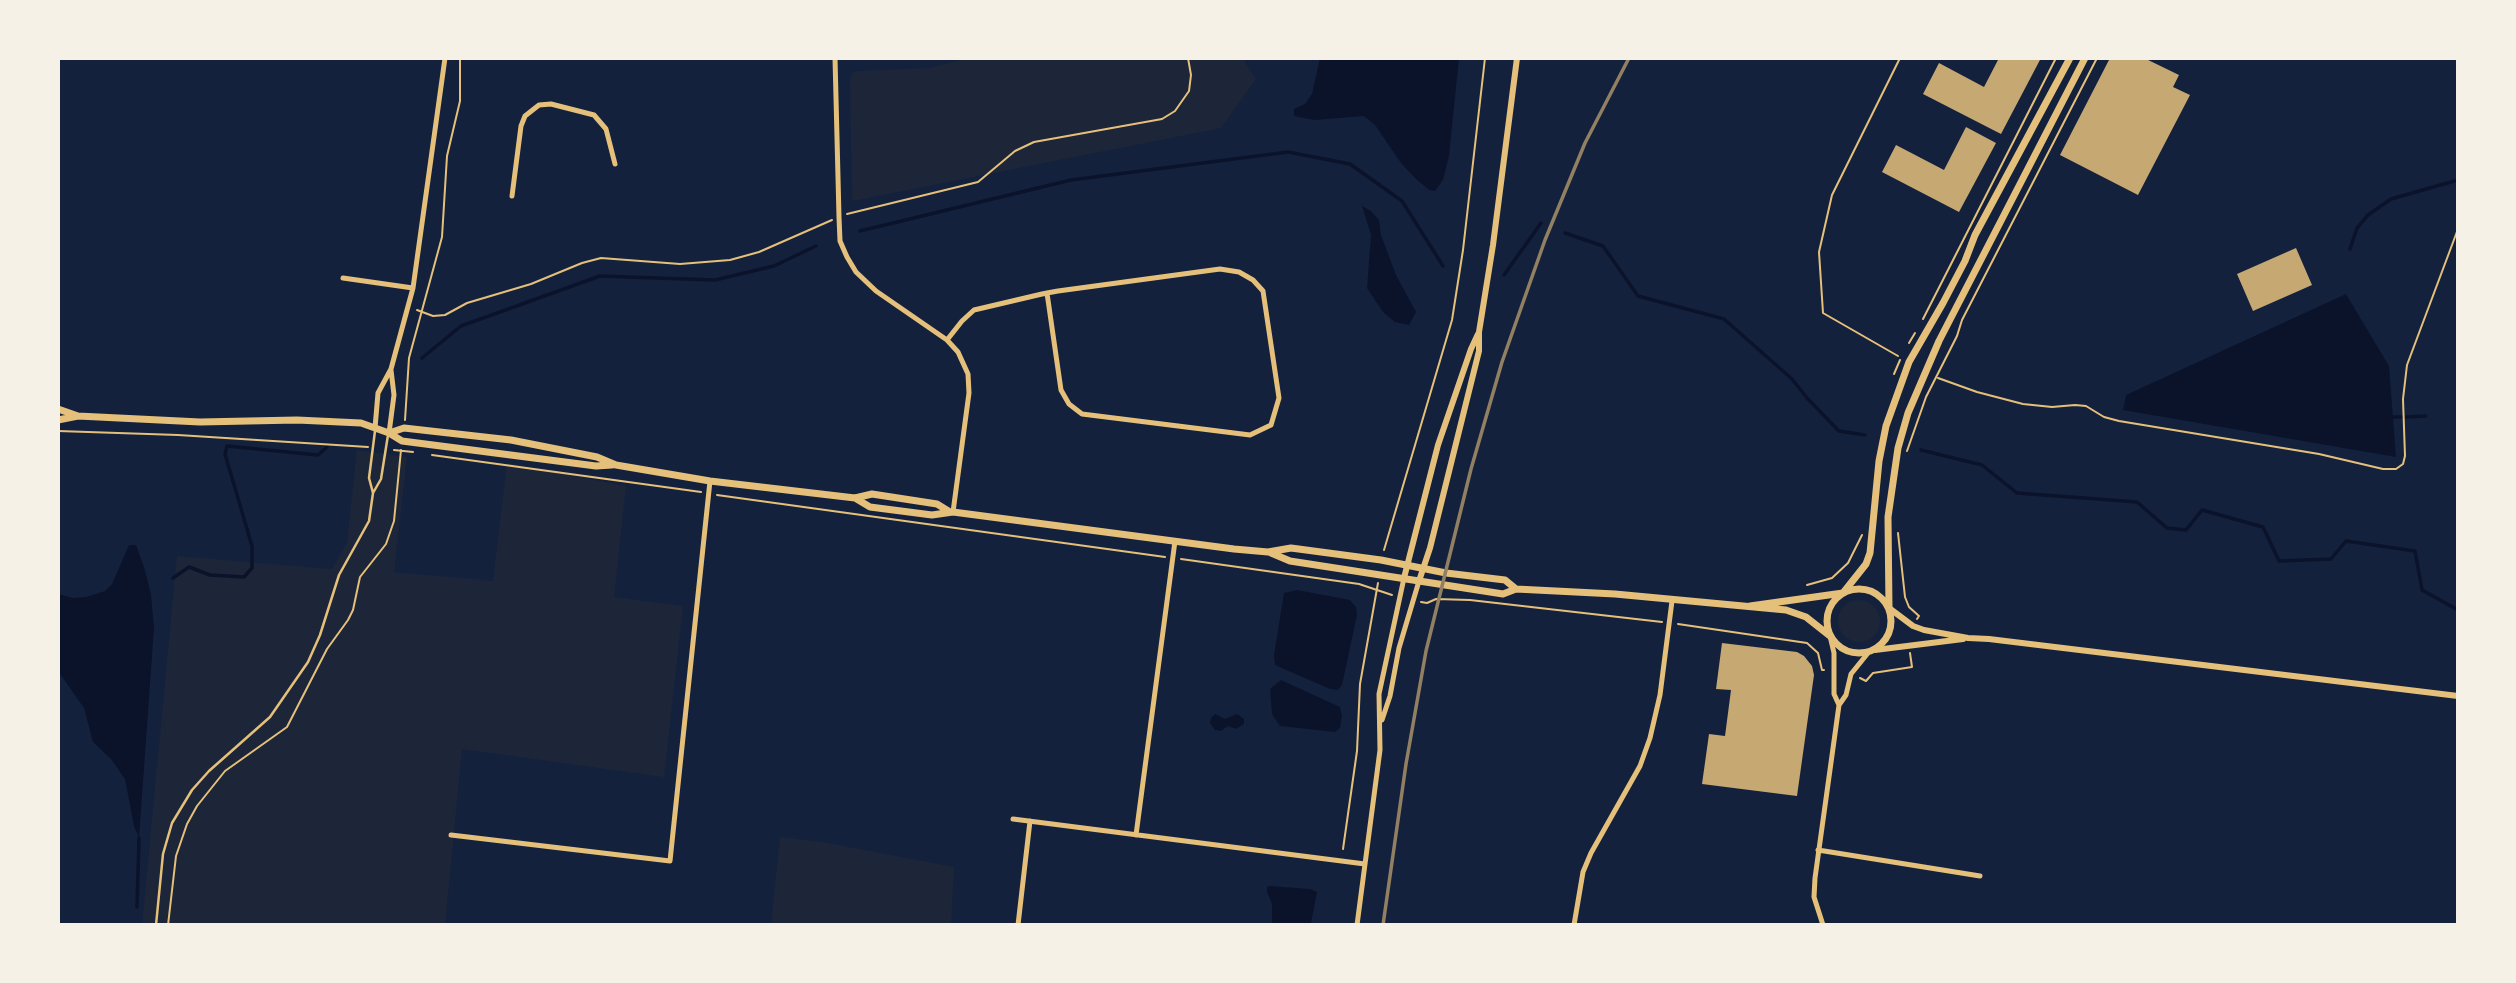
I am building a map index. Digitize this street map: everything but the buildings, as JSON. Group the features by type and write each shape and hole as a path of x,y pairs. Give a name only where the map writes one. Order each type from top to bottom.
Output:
{"main road":[{"path":"1830,636 1827,623 1832,604 1860,573 1870,553 1879,461 1886,426 1909,362 1943,303 1975,235 2070,58"},
{"path":"855,498 870,507 932,515 952,512 1268,552 1290,561 1503,594 1516,589 1615,594 1786,610 1806,617 1848,652 1871,651 1889,635 1892,625 1889,608 1888,517 1898,448 1908,413 1940,341 2085,58"},
{"path":"58,409 78,416 200,422 361,422 402,441 596,466 616,465 710,481 855,498 872,494 937,504 952,512"},
{"path":"58,421 78,416"},
{"path":"389,433 404,428 511,440 597,457 616,465"},
{"path":"1268,552 1291,548 1408,565 1505,580 1516,589"},
{"path":"1750,606 1856,589 1866,590 1882,598 1889,608"}],"street":[{"path":"375,428 378,393 391,369 413,288 445,58"},
{"path":"835,58 840,241 846,257 856,272 876,291 947,340 964,363 969,386 952,512"},
{"path":"1357,925 1381,725 1479,351 1479,332 1517,58"},
{"path":"512,196 521,126 525,116 540,105 551,104 594,115 606,129 615,164"},
{"path":"947,340 974,310 1047,293 1220,269 1239,272 1253,280 1264,291 1279,398 1277,413 1271,425 1251,435 1082,414 1069,404 1061,390 1047,293"},
{"path":"343,278 413,288"},
{"path":"1381,725 1379,694 1383,668 1404,578 1438,445 1479,332"},
{"path":"389,433 394,395 391,369"},
{"path":"451,835 670,861 710,481"},
{"path":"1136,835 1175,541"},
{"path":"1574,925 1583,872 1640,766 1650,738 1660,695 1672,601"},
{"path":"1889,608 1924,631 1968,638 2458,696"},
{"path":"1830,636 1834,653 1834,694 1839,705"},
{"path":"1823,925 1814,897 1818,850 1839,705 1846,695 1851,674 1871,651 1968,638"},
{"path":"1013,819 1365,864"},
{"path":"1018,925 1030,821"},
{"path":"1818,850 1980,876"}],"lane":[{"path":"373,493 369,478 375,428"},
{"path":"156,925 163,854 172,823 192,790 224,756 251,736 270,717 303,671 320,635 338,575 369,521 373,493 381,479 389,433"}],"path":[{"path":"405,419 409,358 442,237 447,156 460,101 460,58"},
{"path":"845,215 978,183 1015,151 1034,142 1163,119 1175,111 1189,91 1191,75 1188,58"},
{"path":"1384,548 1452,320 1463,250 1485,58"},
{"path":"1898,356 1823,313 1819,252 1832,195 1900,58"},
{"path":"1906,459 1919,415 1962,320 2097,58"},
{"path":"415,310 433,316 445,315 467,303 531,284 601,258 680,264 713,263 737,258 759,252 832,220"},
{"path":"1937,377 2022,404 2041,407 2086,406 2104,417 2119,421 2319,454 2393,470 2400,467 2404,460 2403,399 2407,365 2458,229"},
{"path":"58,431 367,446"},
{"path":"391,449 419,453"},
{"path":"429,454 701,492"},
{"path":"717,495 1164,557"},
{"path":"1898,527 1906,603 1918,618"},
{"path":"1807,585 1832,578 1848,563 1863,533"},
{"path":"1180,559 1377,589 1392,595"},
{"path":"1343,849 1357,751 1360,684 1378,582"},
{"path":"1421,602 1427,603 1436,599 1470,600 1659,622"},
{"path":"1676,624 1807,643 1818,653 1824,670"},
{"path":"1854,676 1866,681 1873,673 1912,667 1909,651"}],"shaded area":[{"path":"968,58 1242,58 1256,79 1221,128 852,201 852,73 929,68"},
{"path":"1320,58 1459,58 1449,156 1443,180 1435,191 1429,190 1415,178 1401,163 1375,125 1364,116 1314,120 1294,116 1294,109 1305,104 1312,94"},
{"path":"1362,206 1379,220 1381,235 1396,275 1416,312 1409,325 1395,322 1383,312 1367,288 1371,235"},
{"path":"2346,294 2389,366 2396,457 2123,410 2126,395"},
{"path":"357,450 407,457 394,572 493,581 507,463 626,486 614,597 683,606 664,777 462,749 445,925 142,925 177,556 332,569 347,542"},
{"path":"129,545 136,545 144,567 151,594 154,628 139,838 125,779 111,759 93,742 84,708 58,671 58,594 73,598 105,591 112,584"},
{"path":"1297,590 1350,600 1356,607 1357,615 1342,685 1338,690 1275,665 1274,655 1284,593"},
{"path":"1859,600 1874,606 1880,621 1874,636 1859,642 1844,636 1838,621 1844,606"},
{"path":"1281,680 1340,707 1340,728 1335,732 1280,726 1272,714 1270,689"},
{"path":"1215,714 1225,719 1237,714 1244,719 1244,724 1236,729 1228,726 1221,731 1215,730 1210,723"},
{"path":"780,837 822,842 954,867 951,925 771,925"},
{"path":"1267,887 1317,892 1311,923 1272,925 1272,904 1267,892"}],"waterway":[{"path":"860,231 1071,180 1288,152 1350,164 1402,201 1443,266"},
{"path":"2350,249 2357,228 2368,215 2391,199 2458,180"},
{"path":"1504,275 1541,223"},
{"path":"1565,233 1603,246 1638,296 1724,319 1792,379 1839,431 1865,435"},
{"path":"422,358 461,326 600,276 715,280 774,266 816,246"},
{"path":"2406,417 2426,416"},
{"path":"2394,417 2402,417"},
{"path":"173,578 189,567 210,575 244,577 252,568 252,546 225,454 227,446 318,455 327,447"},
{"path":"1921,450 1982,465 2017,493 2137,502 2167,528 2186,530 2202,510 2263,527 2279,561 2331,559 2346,541 2415,551 2422,590 2458,610"},
{"path":"137,907 139,838"}],"railway":[{"path":"1383,925 1406,764 1426,651 1471,469 1502,362 1545,240 1585,143 1629,58"}]}
